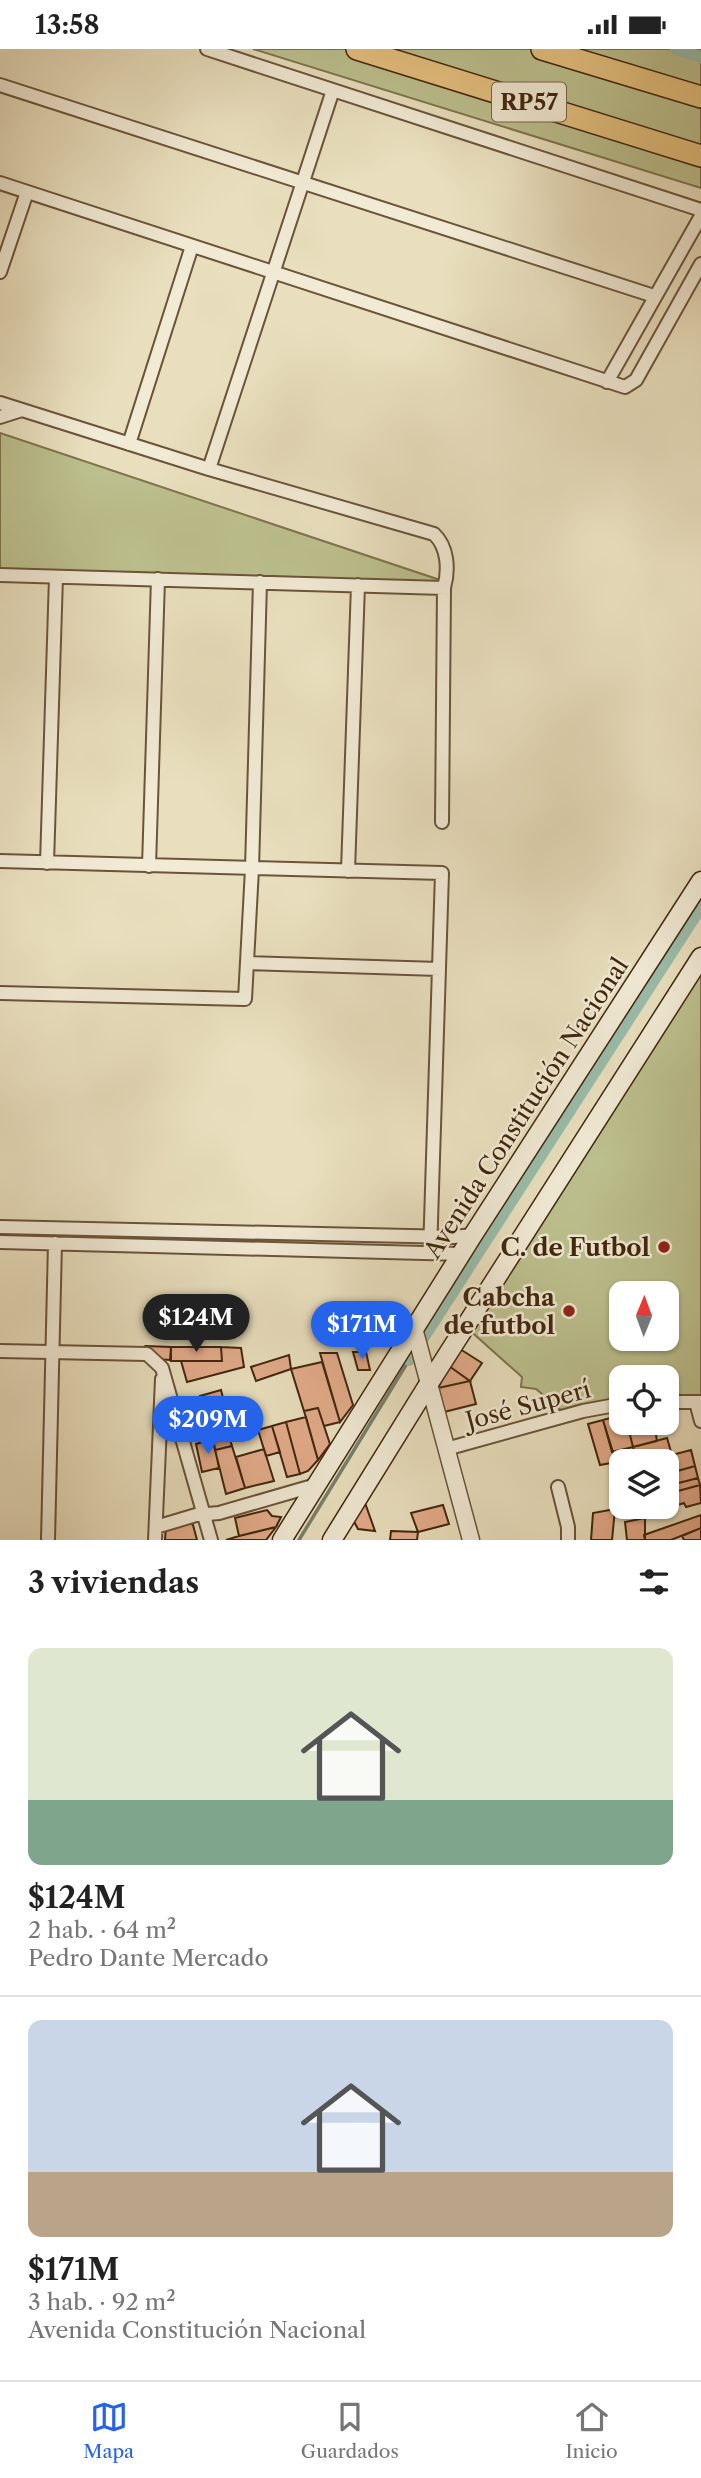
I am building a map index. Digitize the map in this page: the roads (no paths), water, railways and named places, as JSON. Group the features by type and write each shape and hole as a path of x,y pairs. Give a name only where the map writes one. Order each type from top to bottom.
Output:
{"highway":[{"name":"RP57","path":"357,49 701,156"},
{"name":"RP57","path":"542,49 701,97"}],"main road":[{"name":"Avenida Constitución Nacional","path":"282,1540 473,1235 701,881"},
{"path":"332,1540 701,957"}],"street":[{"path":"207,49 701,210"},
{"path":"0,85 654,296"},
{"path":"209,469 332,90"},
{"path":"0,183 625,387 636,380 701,264"},
{"path":"0,272 27,192"},
{"path":"607,382 701,216"},
{"path":"129,444 192,246"},
{"path":"0,403 209,469 434,534 441,541 447,568 444,588 442,822"},
{"path":"0,417 22,410"},
{"path":"0,575 444,588"},
{"path":"47,863 57,577"},
{"path":"149,866 158,579"},
{"path":"0,993 245,999 252,869 260,582"},
{"path":"348,871 358,585"},
{"path":"0,861 442,873 430,1253"},
{"path":"248,964 439,969"},
{"path":"0,1227 432,1237 473,1235"},
{"path":"234,1248 235,1232"},
{"path":"0,1242 461,1254"},
{"path":"48,1540 55,1243"},
{"path":"414,1328 471,1540"},
{"path":"0,1351 147,1354 162,1368 211,1540"},
{"path":"162,1368 156,1533 196,1515 205,1516 316,1485"},
{"path":"679,1402 698,1402 701,1421"},
{"name":"José Superí","path":"446,1449 609,1406"},
{"path":"558,1487 568,1527 568,1540"}],"waterway":[{"path":"676,49 701,57"},
{"path":"409,1360 701,907"},
{"path":"299,1540 409,1360"}],"place":[{"name":"C. de Futbol","path":"664,1247"},
{"name":"Cabcha de futbol","path":"569,1311"}]}
